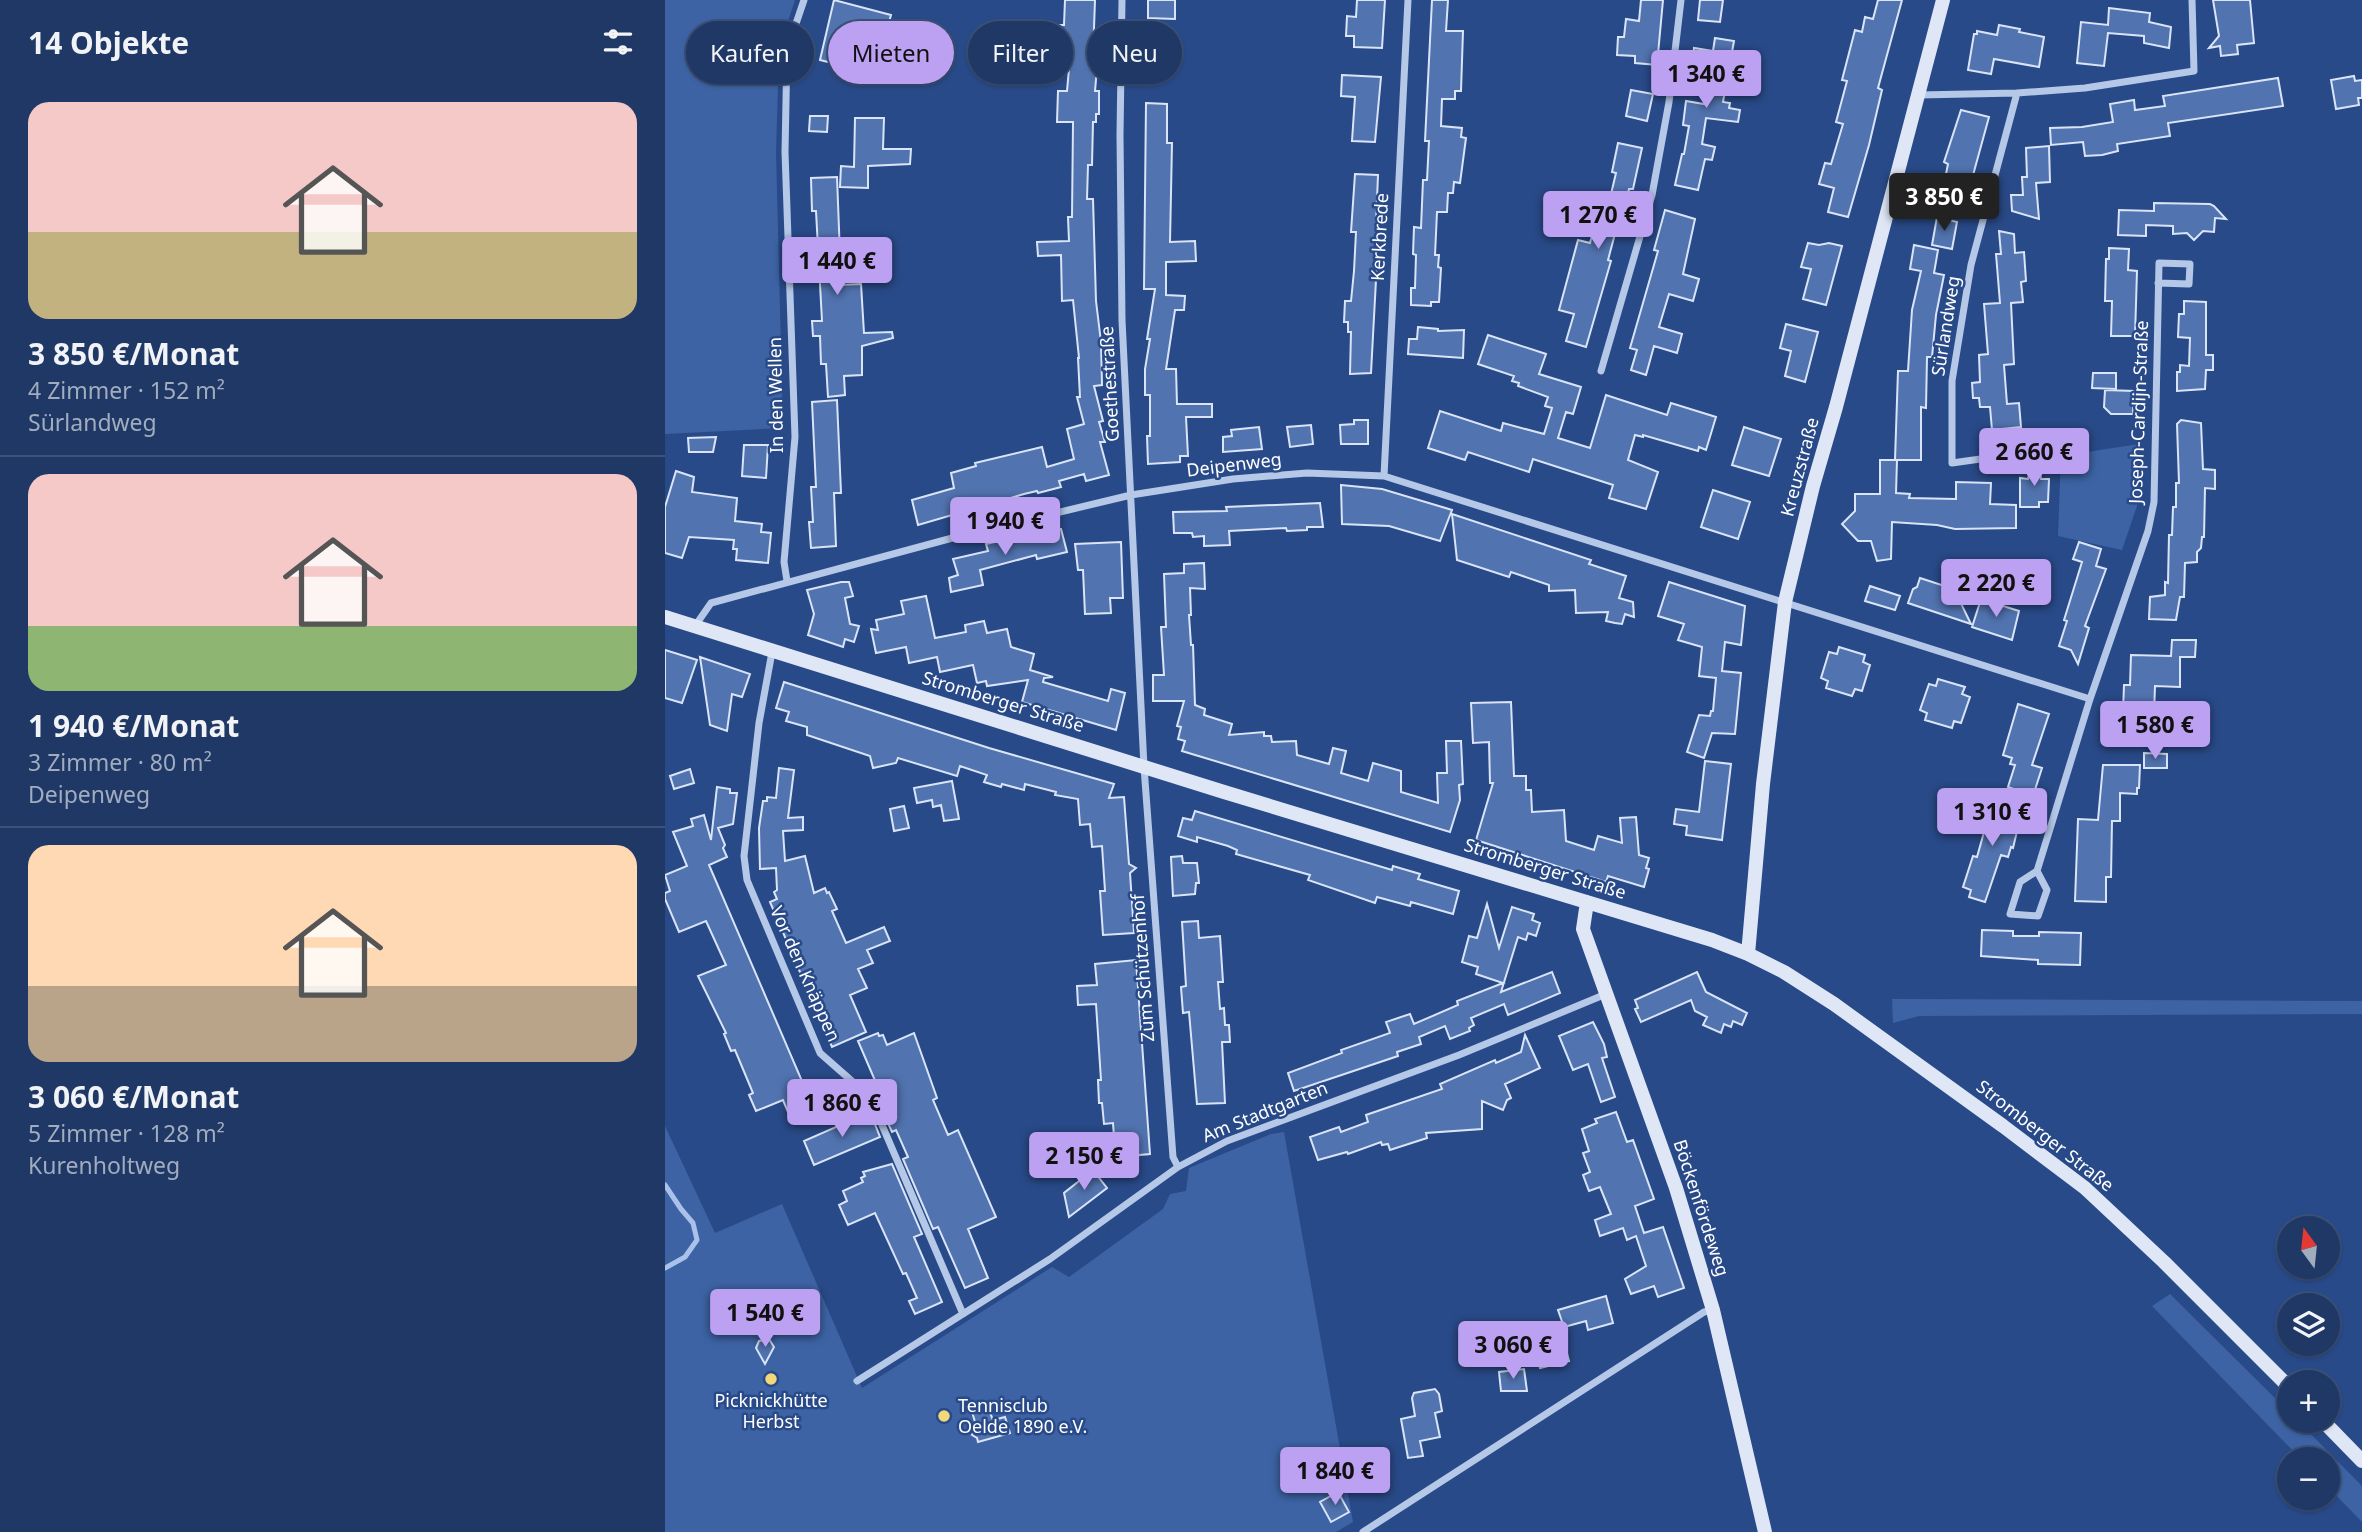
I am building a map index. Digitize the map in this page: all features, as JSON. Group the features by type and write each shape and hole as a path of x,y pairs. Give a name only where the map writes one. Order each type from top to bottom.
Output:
{"main road":[{"name":"Kreuzstraße","path":"1748,954 1763,784 1785,602 1813,486 1943,0"},
{"name":"Stromberger Straße","path":"665,617 1712,940 1748,954 1784,972 1844,1011 2085,1188 2164,1262 2277,1375"},
{"name":"Böckenfördeweg","path":"1587,902 1583,929 1676,1188 1713,1310 1765,1532"},
{"path":"2335,1433 2362,1461"}],"street":[{"name":"In den Wellen","path":"787,581 784,562 795,437 785,152 787,50 804,0"},
{"name":"Goethestraße","path":"1122,0 1122,320 1144,766"},
{"name":"Kerkbrede","path":"1384,476 1408,0"},
{"path":"1601,371 1652,195 1669,102 1681,0"},
{"path":"1918,95 2017,93 2085,88 2195,71 2192,0"},
{"name":"Sürlandweg","path":"2017,93 1971,265 1952,381 1952,463 2059,448"},
{"path":"2159,263 2190,264 2189,284 2158,283 2159,263"},
{"name":"Joseph-Cardijn-Straße","path":"2037,871 2046,890 2038,916 2010,914 2020,882 2037,871 2090,699 2148,531 2154,502 2158,283"},
{"name":"Deipenweg","path":"694,627 711,603 956,537 1131,495 1233,479 1307,473 1384,476 1785,602"},
{"path":"1785,602 2090,699"},
{"name":"Vor den Knäppen","path":"772,652 759,723 744,856 747,880 820,1053 870,1097 963,1314"},
{"name":"Zum Schützenhof","path":"1144,766 1173,1157 1178,1167"},
{"name":"Am Stadtgarten","path":"857,1381 1049,1259 1178,1167 1227,1141 1459,1055 1607,994"},
{"path":"1363,1532 1704,1312 1713,1310"}],"shaded area":[{"path":"665,0 795,0 788,21 686,21 686,84 778,84 776,153 783,428 665,434"},
{"path":"2139,444 2138,503 2122,550 2058,536 2061,456"},
{"path":"1892,999 2362,1001 2362,1014 1919,1016 1893,1023"},
{"path":"665,1126 715,1233 782,1204 862,1388 1052,1267 1069,1277 1163,1209 1170,1194 1186,1191 1189,1168 1271,1134 1284,1132 1353,1522 1336,1532 665,1532"},
{"path":"2170,1294 2277,1400 2277,1433 2310,1433 2324,1447 2289,1447 2152,1306"},
{"path":"2340,1464 2362,1486 2362,1522 2340,1499"}],"building":[{"path":"834,0 891,15 889,21 829,21"},
{"path":"1065,0 1095,0 1094,21 1087,21 1087,84 1096,84 1095,91 1099,91 1099,114 1096,114 1096,122 1093,122 1092,165 1088,165 1087,199 1093,199 1096,301 1101,342 1102,385 1094,386 1103,421 1099,422 1105,442 1100,442 1109,475 1086,481 1084,474 1059,481 1061,487 1024,494 918,525 912,500 954,488 951,473 976,466 975,463 1042,447 1047,467 1074,459 1067,429 1084,424 1077,397 1080,397 1079,358 1073,300 1062,301 1061,255 1038,256 1037,242 1069,241 1068,217 1072,217 1073,122 1057,122 1058,91 1067,91 1068,84 1073,84 1073,21 1064,21"},
{"path":"1148,0 1175,0 1175,19 1148,18"},
{"path":"1357,0 1385,0 1382,48 1354,47 1354,36 1346,36 1347,16 1356,17"},
{"path":"1432,0 1448,0 1446,31 1463,31 1461,91 1455,91 1455,99 1442,99 1441,126 1462,128 1461,137 1466,138 1460,183 1454,182 1453,193 1448,193 1447,212 1437,212 1435,255 1439,255 1438,267 1441,268 1439,302 1431,302 1431,306 1411,305 1411,288 1415,288 1414,227 1421,228 1423,180 1427,180 1429,141 1425,141"},
{"path":"1641,0 1663,0 1657,65 1635,63 1635,56 1617,55 1618,37 1624,37 1626,19 1639,21"},
{"path":"1700,0 1723,0 1720,22 1698,20"},
{"path":"1878,0 1902,0 1878,88 1882,90 1869,145 1848,217 1828,212 1834,188 1819,184 1825,163 1831,164 1843,124 1836,122 1847,81 1842,80 1855,30 1862,32 1865,17 1873,19"},
{"path":"2213,0 2250,0 2254,43 2237,45 2238,54 2221,56 2220,46 2209,48 2219,36"},
{"path":"2109,8 2150,13 2149,22 2171,27 2169,48 2144,43 2144,36 2108,33 2104,66 2077,63 2081,22 2108,25"},
{"path":"1999,25 2044,37 2039,67 1994,59 1991,74 1968,70 1974,34 1977,34 1977,31 1997,35"},
{"path":"828,26 828,62 820,60"},
{"path":"1715,38 1734,41 1723,102 1730,103 1729,108 1740,110 1738,122 1706,118 1702,144 1715,147 1712,160 1705,159 1698,190 1675,185 1689,126 1683,125 1686,101 1704,104 1709,77 1691,75 1694,48 1713,51"},
{"path":"1342,75 1381,77 1375,142 1352,141 1355,97 1341,96"},
{"path":"2354,76 2355,81 2362,80 2362,98 2358,98 2359,105 2336,109 2331,80"},
{"path":"2278,78 2283,106 2168,123 2170,136 2117,144 2118,151 2102,155 2085,156 2083,142 2051,145 2050,128 2113,122 2110,104 2134,100 2135,110 2165,106 2163,96"},
{"path":"1631,90 1653,94 1647,121 1626,116"},
{"path":"1146,103 1167,104 1167,143 1172,143 1170,242 1195,241 1196,261 1166,262 1166,295 1185,296 1184,310 1175,310 1166,369 1176,369 1177,404 1212,404 1212,417 1186,417 1188,456 1180,456 1180,462 1148,464 1150,395 1145,395 1145,369 1155,289 1144,289"},
{"path":"1961,110 1989,117 1967,197 1944,190 1949,174 1946,174 1948,164 1944,162"},
{"path":"810,116 828,116 827,132 809,131"},
{"path":"855,118 884,118 883,149 911,149 910,164 868,166 868,188 840,187 841,166 854,167"},
{"path":"1618,143 1642,148 1633,189 1629,189 1623,215 1620,215 1608,260 1611,261 1586,347 1566,341 1574,314 1559,310 1578,240 1590,243 1599,209 1607,211 1616,173 1612,172"},
{"path":"2049,146 2050,182 2036,183 2039,219 2012,211 2011,195 2023,195 2022,177 2027,177 2026,148"},
{"path":"1355,174 1378,175 1376,224 1379,224 1371,373 1350,374 1351,332 1348,332 1348,322 1344,322 1345,301 1351,301 1354,271 1356,232 1351,232"},
{"path":"837,177 840,255 833,256 837,285 861,284 864,333 892,332 893,338 862,346 862,375 844,376 845,395 828,397 826,364 821,364 820,336 813,336 812,321 822,321 816,211 812,211 811,178"},
{"path":"2154,203 2210,204 2226,219 2215,218 2214,232 2203,231 2194,240 2187,233 2173,234 2173,226 2146,225 2146,236 2118,235 2119,210 2154,211"},
{"path":"1665,210 1695,219 1683,274 1699,279 1693,301 1669,294 1659,327 1682,334 1677,353 1654,346 1646,375 1631,370 1637,350 1630,348 1658,251 1654,250"},
{"path":"1937,217 1957,222 1952,249 1932,245"},
{"path":"1999,231 2014,234 2015,253 2024,252 2026,281 2021,282 2023,302 2011,303 2014,364 2004,365 2007,404 2019,403 2021,427 1992,430 1990,407 1980,407 1979,398 1973,398 1972,383 1980,382 1979,355 1988,354 1984,304 2000,303 1996,254 2001,254"},
{"path":"1808,243 1842,246 1826,305 1803,299 1811,269 1801,267"},
{"path":"1914,245 1938,250 1934,273 1944,275 1936,315 1932,357 1927,357 1926,408 1921,407 1921,460 1895,460 1898,371 1908,371 1912,310 1921,271 1910,269"},
{"path":"2109,248 2129,249 2128,270 2137,271 2135,336 2111,336 2112,301 2105,301 2106,259 2109,259"},
{"path":"2184,301 2206,302 2206,355 2213,355 2213,370 2206,370 2205,389 2177,391 2177,372 2180,372 2180,365 2189,366 2190,338 2178,337 2179,314 2184,314"},
{"path":"1786,324 1818,332 1805,382 1785,376 1791,351 1780,348"},
{"path":"1418,327 1438,331 1464,330 1463,358 1408,354 1409,339 1417,339"},
{"path":"1488,335 1546,354 1539,374 1581,387 1573,414 1566,412 1558,438 1590,448 1606,395 1667,415 1671,403 1716,417 1706,450 1699,447 1698,451 1635,435 1628,460 1658,472 1646,509 1609,498 1613,485 1533,459 1529,472 1468,452 1465,460 1428,448 1440,411 1501,431 1503,423 1544,434 1552,408 1545,406 1548,397 1518,386 1519,383 1512,381 1514,376 1478,364"},
{"path":"2093,373 2116,373 2116,389 2092,388"},
{"path":"2105,390 2134,391 2133,414 2111,414 2104,407"},
{"path":"837,400 841,493 834,493 836,546 811,548 811,487 816,487 812,402"},
{"path":"1354,420 1368,420 1368,444 1341,444 1340,425 1354,424"},
{"path":"2181,420 2201,423 2203,469 2215,470 2215,489 2205,488 2204,537 2197,552 2197,562 2185,563 2184,597 2180,597 2176,620 2149,619 2150,597 2165,595 2165,582 2168,583 2169,535 2172,535 2173,507 2176,507 2176,483 2179,483 2177,424"},
{"path":"1311,425 1313,444 1290,447 1287,427"},
{"path":"1259,427 1262,449 1223,452 1223,437 1232,436 1231,430"},
{"path":"1744,427 1781,439 1769,476 1732,465"},
{"path":"716,437 713,452 689,452 688,438"},
{"path":"744,445 768,445 766,478 742,476"},
{"path":"2038,457 2041,479 2049,479 2048,502 2039,502 2039,507 2020,507 2020,478 2028,479 2033,458"},
{"path":"1880,460 1897,460 1896,493 1910,494 1909,498 1956,499 1956,482 1991,483 1990,504 2016,505 2016,528 1955,529 1892,522 1891,559 1877,561 1871,541 1858,541 1842,524 1855,511 1855,494 1880,494"},
{"path":"676,471 694,477 692,492 737,498 735,521 762,524 761,532 771,533 768,563 736,560 734,540 689,537 682,558 665,553 665,507"},
{"path":"1341,485 1382,489 1452,510 1440,541 1389,526 1342,524"},
{"path":"1713,490 1750,502 1738,539 1701,527"},
{"path":"1320,503 1323,527 1287,531 1286,528 1229,531 1230,545 1204,546 1204,536 1174,533 1173,512 1227,511 1226,507"},
{"path":"1452,514 1591,560 1589,564 1626,576 1619,598 1633,602 1634,617 1625,614 1622,624 1606,621 1608,612 1576,613 1575,590 1549,591 1549,585 1511,572 1509,577 1457,560"},
{"path":"1061,529 1067,552 1037,559 1036,555 980,570 983,585 951,592 949,578 958,575 953,559 988,551 986,544 1008,539 1009,542"},
{"path":"1121,542 1123,598 1110,598 1111,613 1085,614 1083,570 1078,570 1075,544"},
{"path":"2079,542 2101,549 2096,566 2106,569 2085,626 2089,628 2078,664 2071,650 2059,646 2082,562 2073,559"},
{"path":"1204,563 1205,589 1190,588 1189,615 1195,705 1205,709 1204,715 1232,724 1229,735 1264,732 1264,736 1271,736 1272,742 1296,741 1297,755 1329,764 1333,748 1346,751 1341,773 1368,781 1373,763 1401,771 1401,792 1438,803 1437,773 1447,773 1446,741 1461,741 1463,784 1459,785 1460,800 1450,832 1182,751 1185,741 1178,739 1181,727 1177,726 1184,701 1153,701 1153,675 1164,675 1161,627 1166,627 1164,574 1184,573 1184,564"},
{"path":"1920,578 1954,589 1971,624 1908,603"},
{"path":"849,582 853,596 845,598 850,624 859,626 854,642 845,639 843,647 808,635 814,614 807,590"},
{"path":"1669,582 1745,606 1741,645 1725,642 1722,671 1741,673 1735,734 1712,733 1704,758 1687,752 1699,715 1710,716 1713,711 1716,678 1699,676 1702,647 1678,640 1684,624 1658,616"},
{"path":"1870,586 1900,596 1895,610 1865,601"},
{"path":"926,596 935,638 966,632 965,625 984,621 987,633 1007,629 1011,647 1034,654 1030,670 1053,677 1044,678 1043,682 1108,701 1111,689 1125,693 1116,730 1022,702 1028,680 987,686 986,681 977,683 973,665 940,672 937,657 909,663 906,647 876,653 871,629 878,630 876,620 904,614 901,601"},
{"path":"1981,599 2019,611 2012,640 1972,627"},
{"path":"2172,640 2196,640 2195,657 2180,657 2180,687 2155,686 2154,714 2139,713 2138,736 2113,733 2114,712 2123,712 2124,685 2130,685 2131,655 2171,656"},
{"path":"1839,647 1865,655 1863,662 1870,665 1862,691 1855,689 1852,696 1826,688 1828,681 1821,678 1829,652 1837,654"},
{"path":"665,650 697,660 682,703 665,698"},
{"path":"700,657 750,674 742,697 732,694 727,731 710,725"},
{"path":"1938,679 1965,687 1962,694 1970,697 1961,723 1954,721 1952,728 1925,720 1927,713 1920,710 1929,684 1936,686"},
{"path":"784,682 989,748 1114,784 1109,798 1124,797 1129,864 1136,868 1130,873 1134,933 1103,935 1100,891 1105,891 1102,846 1092,847 1090,824 1080,825 1078,799 1055,795 1056,792 1025,784 1024,790 1002,784 1001,787 984,782 987,775 960,766 957,776 898,758 896,763 873,768 870,756 807,735 807,727 786,721 789,712 776,708"},
{"path":"1511,702 1514,776 1526,776 1526,790 1531,790 1532,812 1564,810 1566,841 1594,850 1598,836 1622,843 1620,818 1636,817 1639,855 1649,858 1644,887 1608,876 1606,882 1476,840 1493,783 1490,783 1489,742 1473,743 1471,703"},
{"path":"2018,704 2049,714 2032,765 2042,768 2033,796 2008,787 2015,765 2010,764 2012,758 2003,755"},
{"path":"2144,753 2167,754 2167,768 2144,768"},
{"path":"1705,761 1731,764 1722,840 1686,835 1687,826 1674,824 1676,809 1699,812"},
{"path":"2103,765 2140,765 2139,788 2137,794 2120,793 2120,821 2112,821 2111,877 2106,877 2106,902 2075,901 2078,819 2098,820"},
{"path":"779,768 794,770 788,818 803,817 803,830 783,831 785,861 805,856 814,893 825,888 827,893 829,892 837,909 832,911 846,943 884,927 890,941 867,950 873,963 858,969 867,988 850,995 866,1032 832,1047 770,902 777,899 774,892 777,890 776,868 760,869 759,828 763,801 767,801 767,797 776,798"},
{"path":"690,769 694,783 674,789 670,776"},
{"path":"952,781 959,819 944,821 941,805 933,807 932,800 917,803 914,788"},
{"path":"717,787 737,793 733,824 718,828 727,857 709,865 811,1102 807,1104 809,1108 793,1114 788,1112 783,1100 756,1111 749,1095 753,1093 735,1050 731,1051 724,1034 726,1033 698,976 726,965 706,921 679,932 665,899 665,893 670,891 665,875 687,866 673,832 693,826 691,819 704,815 711,840"},
{"path":"1995,793 2012,799 2006,819 2019,823 2013,848 2011,847 2008,857 2001,855 1985,902 1969,897 1971,890 1963,887 1973,856 1977,857"},
{"path":"904,806 909,828 894,831 890,809"},
{"path":"1195,811 1392,870 1393,866 1420,874 1418,879 1459,891 1453,914 1411,902 1410,906 1377,897 1375,903 1308,880 1310,875 1236,854 1237,850 1228,846 1197,837 1197,842 1178,836 1183,818 1192,820"},
{"path":"1182,856 1183,863 1197,863 1199,883 1196,883 1195,894 1173,896 1171,857"},
{"path":"1487,904 1499,948 1512,907 1534,914 1532,920 1540,923 1536,936 1528,933 1526,940 1518,937 1501,992 1552,972 1560,993 1508,1015 1504,1004 1471,1018 1474,1025 1469,1028 1470,1031 1450,1039 1445,1026 1419,1037 1421,1044 1397,1052 1398,1056 1294,1091 1288,1073 1390,1033 1386,1022 1410,1014 1414,1024 1458,1005 1457,1001 1503,983 1476,974 1478,967 1462,962 1469,936 1477,938"},
{"path":"1198,921 1199,938 1220,936 1223,982 1218,982 1220,1009 1224,1008 1230,1042 1222,1042 1225,1103 1197,1104 1189,1012 1183,1013 1181,987 1186,986 1182,922"},
{"path":"1982,930 2013,931 2013,936 2039,936 2039,932 2081,933 2080,965 2038,964 2038,960 1981,956"},
{"path":"1136,960 1150,1154 1117,1157 1118,1168 1102,1169 1100,1153 1115,1151 1113,1123 1104,1124 1102,1103 1099,1103 1098,1080 1101,1080 1096,1004 1078,1005 1077,986 1097,985 1095,964"},
{"path":"1697,972 1706,992 1747,1013 1742,1025 1733,1021 1731,1027 1724,1024 1721,1033 1703,1025 1707,1017 1695,1011 1691,1000 1641,1022 1635,1009 1638,1008 1635,1000"},
{"path":"1593,1022 1604,1044 1607,1057 1602,1058 1615,1097 1601,1102 1588,1064 1573,1070 1559,1036"},
{"path":"878,1033 879,1036 883,1035 887,1045 914,1033 937,1098 933,1100 948,1135 958,1130 996,1217 968,1229 988,1278 965,1288 938,1227 933,1229 903,1159 908,1157 896,1130 892,1132 881,1108 886,1106 858,1041"},
{"path":"1525,1035 1540,1068 1505,1084 1511,1098 1507,1100 1503,1110 1482,1101 1482,1129 1426,1133 1427,1138 1390,1150 1388,1144 1382,1145 1381,1142 1348,1154 1347,1152 1318,1160 1310,1137 1339,1127 1341,1132 1368,1122 1366,1115 1442,1089 1440,1084 1495,1060 1496,1063 1521,1052"},
{"path":"870,1112 880,1137 814,1165 804,1141"},
{"path":"1616,1112 1627,1142 1633,1140 1654,1199 1635,1206 1644,1233 1663,1227 1684,1288 1658,1297 1654,1286 1631,1294 1625,1279 1646,1266 1636,1236 1627,1240 1623,1228 1600,1236 1595,1220 1611,1214 1600,1187 1589,1191 1583,1175 1590,1172 1583,1153 1589,1151 1582,1129 1597,1123 1595,1119"},
{"path":"892,1164 922,1234 914,1237 942,1302 915,1314 909,1301 917,1298 875,1213 848,1225 839,1205 847,1201 843,1191 863,1182 863,1172"},
{"path":"1093,1170 1107,1188 1069,1217 1064,1193"},
{"path":"1606,1296 1613,1323 1588,1330 1586,1321 1564,1327 1558,1310"},
{"path":"1561,1330 1569,1361 1540,1368 1534,1345 1539,1344 1537,1336"},
{"path":"769,1339 774,1347 765,1364 756,1348 759,1341"},
{"path":"1524,1369 1527,1391 1501,1391 1499,1372"},
{"path":"1435,1389 1439,1394 1442,1411 1435,1413 1440,1437 1420,1441 1423,1456 1408,1458 1401,1419 1415,1416 1412,1398 1414,1393"},
{"path":"988,1408 993,1420 1005,1417 1010,1433 978,1442 972,1435 975,1430 973,1425 976,1425 972,1412"},
{"path":"1338,1492 1349,1512 1331,1522 1320,1502"}],"waterway":[{"path":"665,1185 693,1223 697,1240 685,1257 665,1268"}],"place":[{"name":"Picknickhütte Herbst","path":"771,1379"},
{"name":"Tennisclub Oelde 1890 e.V.","path":"944,1416"}]}
